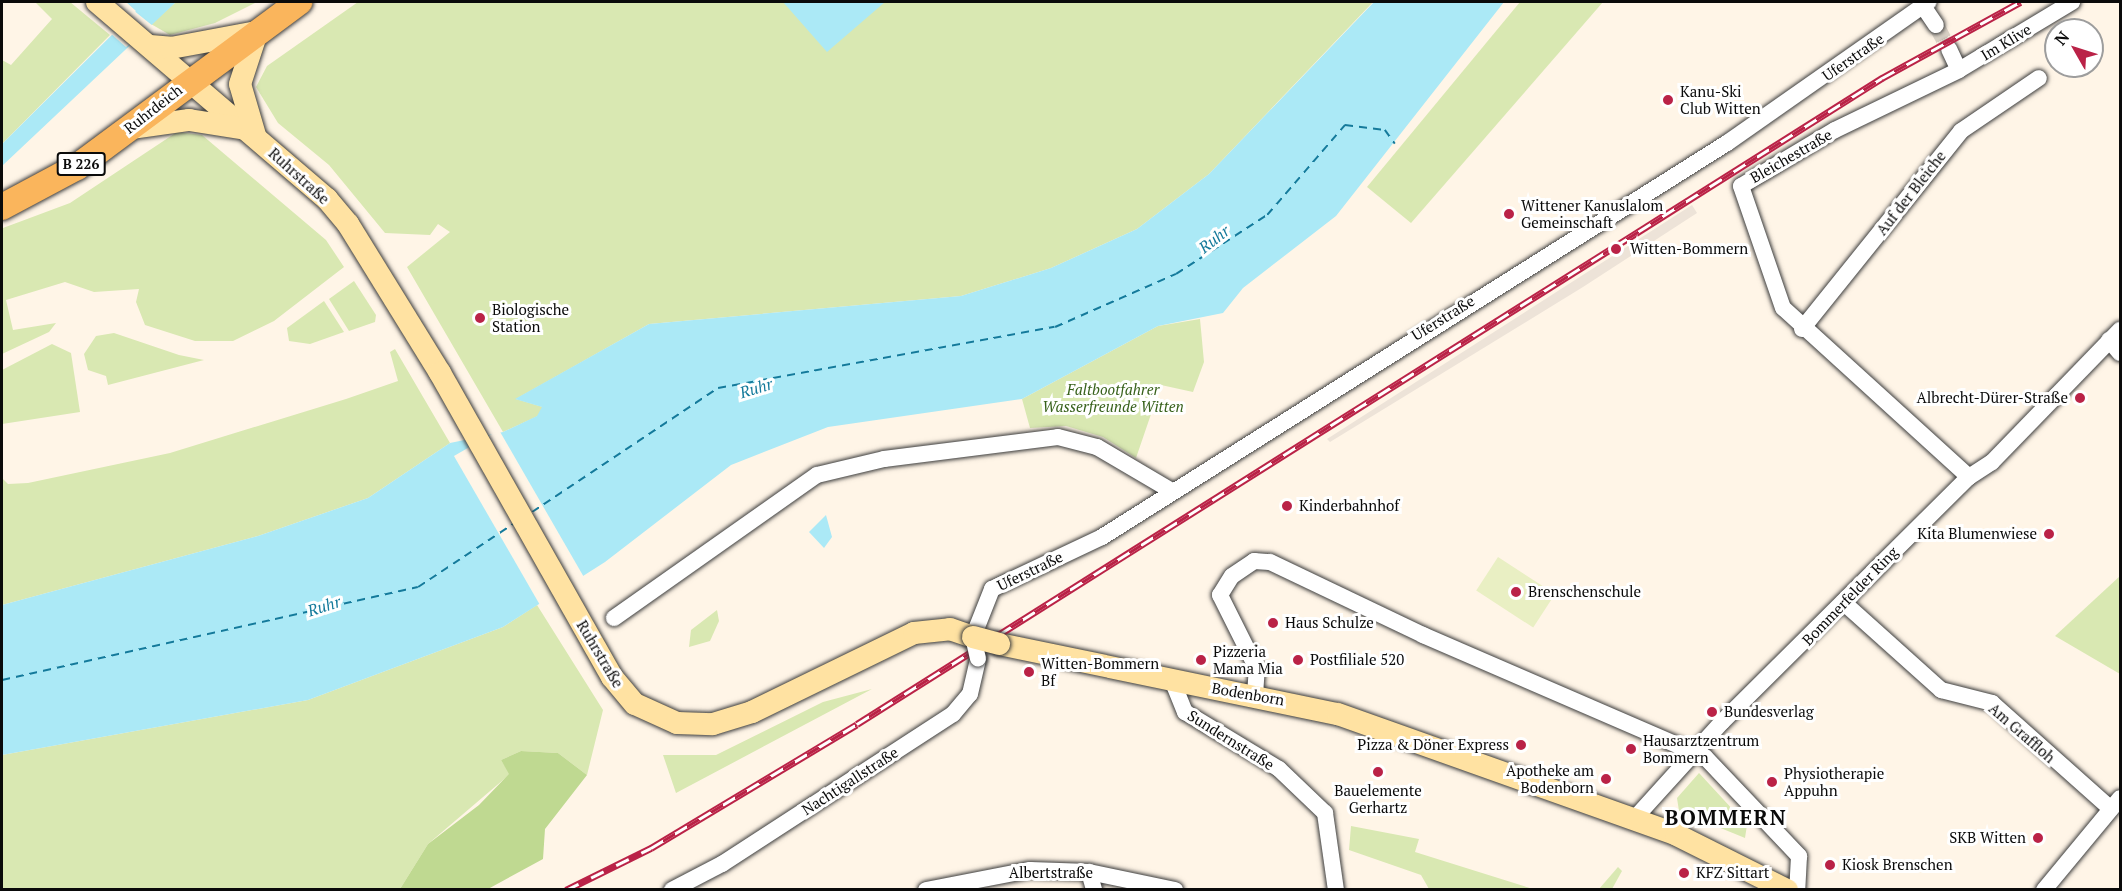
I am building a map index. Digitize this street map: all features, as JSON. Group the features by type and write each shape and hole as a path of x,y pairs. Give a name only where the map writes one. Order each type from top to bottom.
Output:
{"main road":[{"name":"Ruhrdeich","path":"5,206 77,167 131,128 190,80 299,2"},
{"name":"Ruhrstraße","path":"104,8 251,132 348,224 440,373 570,603 628,697 663,720 701,725"},
{"path":"146,43 171,48 257,32"},
{"path":"131,128 189,120 251,132 240,75 257,32"},
{"name":"Bodenborn","path":"701,725 752,712 914,633 933,628 999,645 1255,695 1338,714 1635,818 1724,853 1787,890"}],"street":[{"name":"Im Klive","path":"1959,70 2072,2"},
{"path":"1926,4 1936,26"},
{"name":"Uferstraße","path":"973,638 992,589 1102,537 1170,490 1727,143 1926,4"},
{"path":"1949,49 1959,70"},
{"name":"Bleichestraße","path":"1959,70 1835,130 1742,186 1773,291 1802,329 1969,477"},
{"name":"Auf der Bleiche","path":"1802,329 1961,131 2039,78"},
{"name":"Bommerfelder Ring","path":"1635,818 1969,477 1992,462 2117,341"},
{"path":"614,618 817,475 884,459 1058,437 1097,447 1170,490"},
{"path":"1255,695 1254,659 1220,595 1238,571 1254,561 1270,562 1423,635 1697,753 1715,764 1799,856 1797,890"},
{"name":"Am Graffloh","path":"1844,603 1941,690 1992,703 2116,804"},
{"name":"Nachtigallstraße","path":"682,887 965,705 973,638"},
{"name":"Sundernstraße","path":"1172,680 1185,712 1279,769 1324,813 1336,890"},
{"path":"2044,890 2116,804"},
{"path":"1089,872 1094,890"},
{"name":"Albertstraße","path":"926,890 989,874 1089,872 1175,890"}],"green space":[{"path":"35,2 70,2 110,35 2,144 2,60 11,65 52,19"},
{"path":"176,2 257,2 215,23 170,35 151,24"},
{"path":"358,2 1373,2 1209,174 1137,229 1051,268 961,296 649,324 516,399 543,407 538,416 503,432 407,267 450,232 438,224 430,235 385,233 329,165 278,123 256,87 267,66"},
{"path":"1520,2 1603,2 1411,223 1367,187"},
{"path":"177,132 202,135 326,240 344,267 274,321 233,341 195,341 145,325 136,302 139,289 94,292 65,282 6,300 13,330 56,323 49,332 2,354 3,228 70,203"},
{"path":"354,281 376,315 375,322 349,331 329,299"},
{"path":"324,301 344,332 310,344 289,341 287,328"},
{"name":"Faltbootfahrer Wasserfreunde Witten","path":"1200,319 1204,362 1193,392 1161,385 1136,458 1103,437 1066,426 1030,428 1022,399 1158,326"},
{"path":"114,333 179,355 204,360 108,385 106,376 88,370 84,354 96,336"},
{"path":"52,344 71,353 80,412 2,424 2,370"},
{"path":"395,349 450,443 368,498 258,536 2,605 2,478 8,484 28,483 170,453 346,399 398,381 390,352"},
{"name":"Brenschenschule","path":"1498,557 1555,594 1533,628 1476,591"},
{"path":"2120,576 2120,674 2055,636"},
{"path":"537,605 603,710 587,775 558,753 521,751 501,760 510,774 428,844 400,889 2,890 2,755 308,700 503,627"},
{"path":"717,610 719,621 710,641 689,647 691,630"},
{"path":"872,689 676,793 663,755 716,755 823,702"},
{"path":"521,751 558,753 587,775 545,829 543,859 488,889 400,889 428,844 479,805 509,774 501,760"},
{"path":"1699,773 1747,825 1745,838 1679,811 1677,798"},
{"path":"1351,826 1419,839 1415,852 1533,889 1429,889 1421,875 1349,850"},
{"path":"1618,867 1622,871 1612,889 1599,889"}],"shaded area":[{"name":"Witten-Bommern","path":"1692,205 1697,213 1583,287 1330,442 1327,439"}],"water":[{"path":"126,2 176,2 2,166 2,144 136,11"},
{"path":"783,2 885,2 827,52"},
{"name":"Ruhr","path":"1374,2 1504,2 1336,216 1243,288 1223,313 1158,326 1022,399 828,427 731,465 605,562 503,627 308,700 2,755 2,605 258,536 368,498 450,443 503,432 537,416 542,407 515,399 649,324 961,296 1051,268 1137,229 1209,174"},
{"path":"826,515 832,537 824,548 809,532"}],"pier":[{"path":"123,2 153,26 126,47 109,32 132,11"},
{"path":"499,430 585,579 540,605 454,456"}],"ferry route":[{"path":"532,512 718,388 1055,327 1176,274 1267,215 1345,125 1385,130 1395,144"},
{"path":"2,680 418,587 513,524"}],"tunnel":[{"path":"1936,25 1949,49"}],"railway":[{"path":"566,890 651,848 857,724 1882,78 2020,2"}],"place":[{"name":"Kanu-Ski Club Witten","path":"1668,100"},
{"name":"Wittener Kanuslalom Gemeinschaft","path":"1509,214"},
{"name":"Witten-Bommern","path":"1616,249"},
{"name":"Biologische Station","path":"480,318"},
{"name":"Albrecht-Dürer-Straße","path":"2080,398"},
{"name":"Kinderbahnhof","path":"1287,506"},
{"name":"Kita Blumenwiese","path":"2049,534"},
{"name":"Brenschenschule","path":"1516,592"},
{"name":"Haus Schulze","path":"1273,623"},
{"name":"Pizzeria Mama Mia","path":"1201,660"},
{"name":"Postfiliale 520","path":"1298,660"},
{"name":"Witten-Bommern Bf","path":"1029,672"},
{"name":"Bundesverlag","path":"1712,712"},
{"name":"Pizza & Döner Express","path":"1521,745"},
{"name":"Hausarztzentrum Bommern","path":"1631,749"},
{"name":"Bauelemente Gerhartz","path":"1378,772"},
{"name":"Apotheke am Bodenborn","path":"1606,779"},
{"name":"Physiotherapie Appuhn","path":"1772,782"},
{"name":"SKB Witten","path":"2038,838"},
{"name":"Kiosk Brenschen","path":"1830,865"},
{"name":"KFZ Sittart","path":"1684,873"}],"district":[{"name":"BOMMERN","path":"1726,817"}]}
